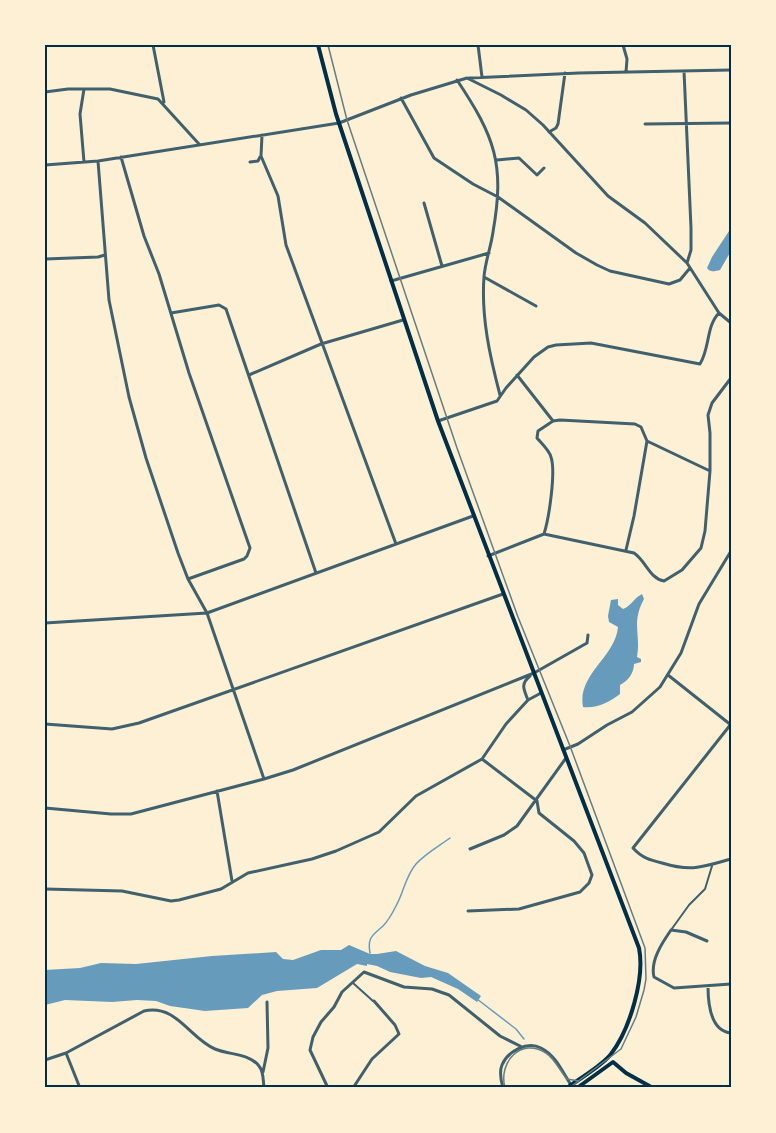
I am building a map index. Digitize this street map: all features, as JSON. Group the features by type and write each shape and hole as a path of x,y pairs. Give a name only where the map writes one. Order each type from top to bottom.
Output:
{"main road":[{"path":"318,45 339,123 438,421 636,940 642,961 638,991 612,1053 572,1087"},
{"path":"612,1053 613,1062"},
{"path":"604,1060 613,1062 626,1073 653,1088"},
{"path":"572,1087 613,1062"}],"street":[{"path":"153,45 164,104"},
{"path":"478,45 482,77"},
{"path":"623,45 627,59 626,72"},
{"path":"45,165 98,161 339,123 401,98 467,78 565,73 731,70"},
{"path":"684,71 692,228 691,250 687,263"},
{"path":"549,132 558,124 565,73"},
{"path":"467,78 526,111 549,132 608,196 645,223 687,263 719,313 731,324"},
{"path":"457,80 480,117 497,160 498,197 484,277 484,304 488,349 500,395"},
{"path":"84,89 80,105 84,162"},
{"path":"45,92 110,89 158,99 200,144"},
{"path":"401,98 432,156 473,184 498,197 576,253 604,269 669,284 681,280 690,268"},
{"path":"645,124 731,123"},
{"path":"262,135 261,156 276,186 286,245 396,544"},
{"path":"250,162 258,161 261,156"},
{"path":"121,157 189,373 250,548 248,556 244,559 188,579"},
{"path":"497,160 519,158 537,175 544,168"},
{"path":"98,161 111,311 129,397 146,458 188,579 207,613 264,779"},
{"path":"424,203 442,266"},
{"path":"391,281 489,253"},
{"path":"45,259 98,258 105,255"},
{"path":"484,277 536,306"},
{"path":"171,313 223,306 249,375 316,573"},
{"path":"438,421 497,401 534,357 548,347 573,344 602,345 700,364 707,347 713,319 719,313"},
{"path":"249,375 321,344 404,320"},
{"path":"517,375 553,421"},
{"path":"489,556 544,534 625,550 639,556 654,577 658,579 666,580 681,570 698,554 704,541 710,471 708,416 712,403 731,378"},
{"path":"544,534 552,466 551,456 538,440 537,433 553,421 638,424 647,441 634,516 625,550"},
{"path":"647,441 710,471"},
{"path":"45,623 207,613 473,516"},
{"path":"563,750 578,744 632,711 660,687 681,652 699,604 729,559 731,551"},
{"path":"45,724 118,729 503,594"},
{"path":"45,808 131,814 264,779 387,733 534,673 586,643 588,635"},
{"path":"528,700 523,687 534,673"},
{"path":"668,675 731,725 633,848 643,858 685,869 731,859"},
{"path":"45,889 122,891 171,901 220,889 255,871 312,859 369,837 392,822 416,796 482,759 506,724 528,700 541,693"},
{"path":"470,849 512,830 524,819 566,758"},
{"path":"468,911 519,909 580,892 590,884 591,875 584,853 574,841 539,813 537,801 482,759"},
{"path":"217,790 232,881"},
{"path":"712,864 705,889 689,904 670,930 655,960 653,971 654,977 674,988 731,984"},
{"path":"670,930 686,932 707,941"},
{"path":"328,1088 321,1077 310,1046 321,1022 334,1007 342,992 364,972 404,987 440,990 473,1013 500,1036 522,1047"},
{"path":"353,982 374,1001 395,1025 399,1034 372,1059 353,1088"},
{"path":"708,986 708,1000 715,1024 720,1030 731,1033"},
{"path":"264,1088 263,1072 268,1048 267,1002"},
{"path":"45,1060 66,1053 141,1013 157,1010 170,1013 214,1049 249,1059 263,1072"},
{"path":"503,1088 500,1074 502,1065 507,1058 522,1047 531,1044 547,1052 556,1061 572,1087"},
{"path":"66,1053 80,1088"}],"water":[{"path":"731,228 731,251 720,270 710,271 707,268 712,257"},
{"path":"642,594 644,599 637,622 637,657 641,659 641,662 634,664 630,676 620,685 620,694 603,704 583,707 586,685 610,648 618,627 609,622 611,600 618,599 618,605 623,609"},
{"path":"349,945 370,954 396,951 425,966 448,973 481,996 477,1002 458,989 431,977 421,978 390,972 377,966 357,964 317,988 277,991 262,995 248,1008 205,1011 170,1006 156,1001 137,1000 112,1002 65,1000 45,1005 45,970 80,968 101,963 136,964 276,952 283,959 293,960 321,950 341,950"}],"waterway":[{"path":"370,953 369,943 392,914 412,869 450,838"},
{"path":"477,999 516,1029 524,1039"}],"tram line":[{"path":"328,45 347,120 457,448 518,617 570,746 645,948 644,990 636,1017 621,1049 569,1088"},
{"path":"505,1088 504,1078 508,1061 520,1050 528,1048 546,1053 567,1079 579,1081"}]}
